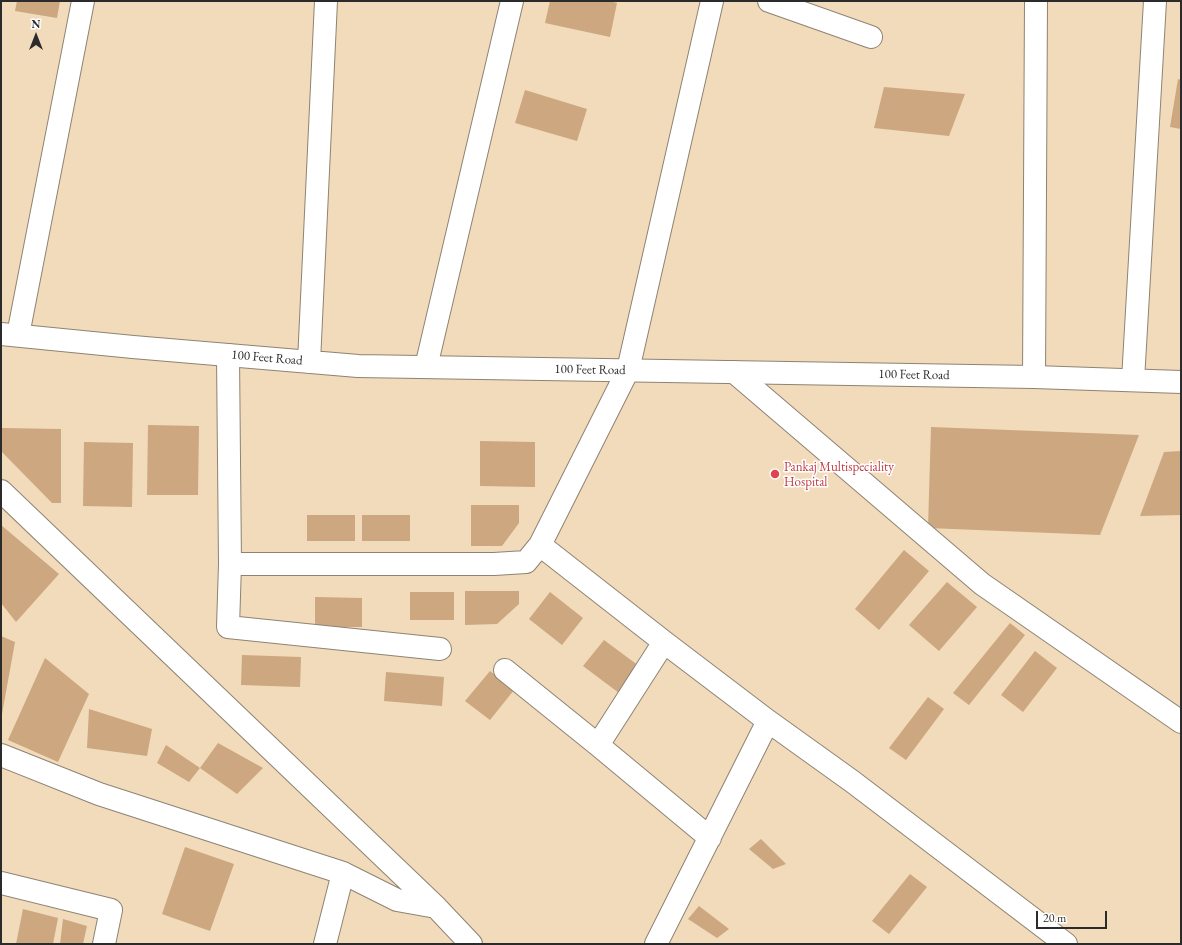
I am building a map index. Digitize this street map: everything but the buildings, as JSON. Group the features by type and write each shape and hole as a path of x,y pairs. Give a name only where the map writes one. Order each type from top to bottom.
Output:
{"street":[{"path":"9,334 83,1"},
{"path":"309,362 326,1"},
{"path":"426,367 512,1"},
{"path":"230,564 494,564 526,562 540,545 628,370 712,1"},
{"path":"769,1 871,37"},
{"path":"1034,377 1036,1"},
{"path":"1133,380 1156,1"},
{"name":"100 Feet Road","path":"9,334 133,347 358,366 1034,377 1181,382"},
{"path":"228,355 230,564 228,626 440,649"},
{"path":"734,372 982,584 1181,722"},
{"path":"1,491 436,907 471,944"},
{"path":"540,545 768,721 854,782 1066,944"},
{"path":"598,745 664,642"},
{"path":"505,670 710,838"},
{"path":"656,944 768,721"},
{"path":"1,755 99,794 342,873 396,900 436,907"},
{"path":"325,944 342,873"},
{"path":"1,882 111,910 104,944"}],"place":[{"name":"Pankaj Multispeciality Hospital","path":"775,474"}]}
